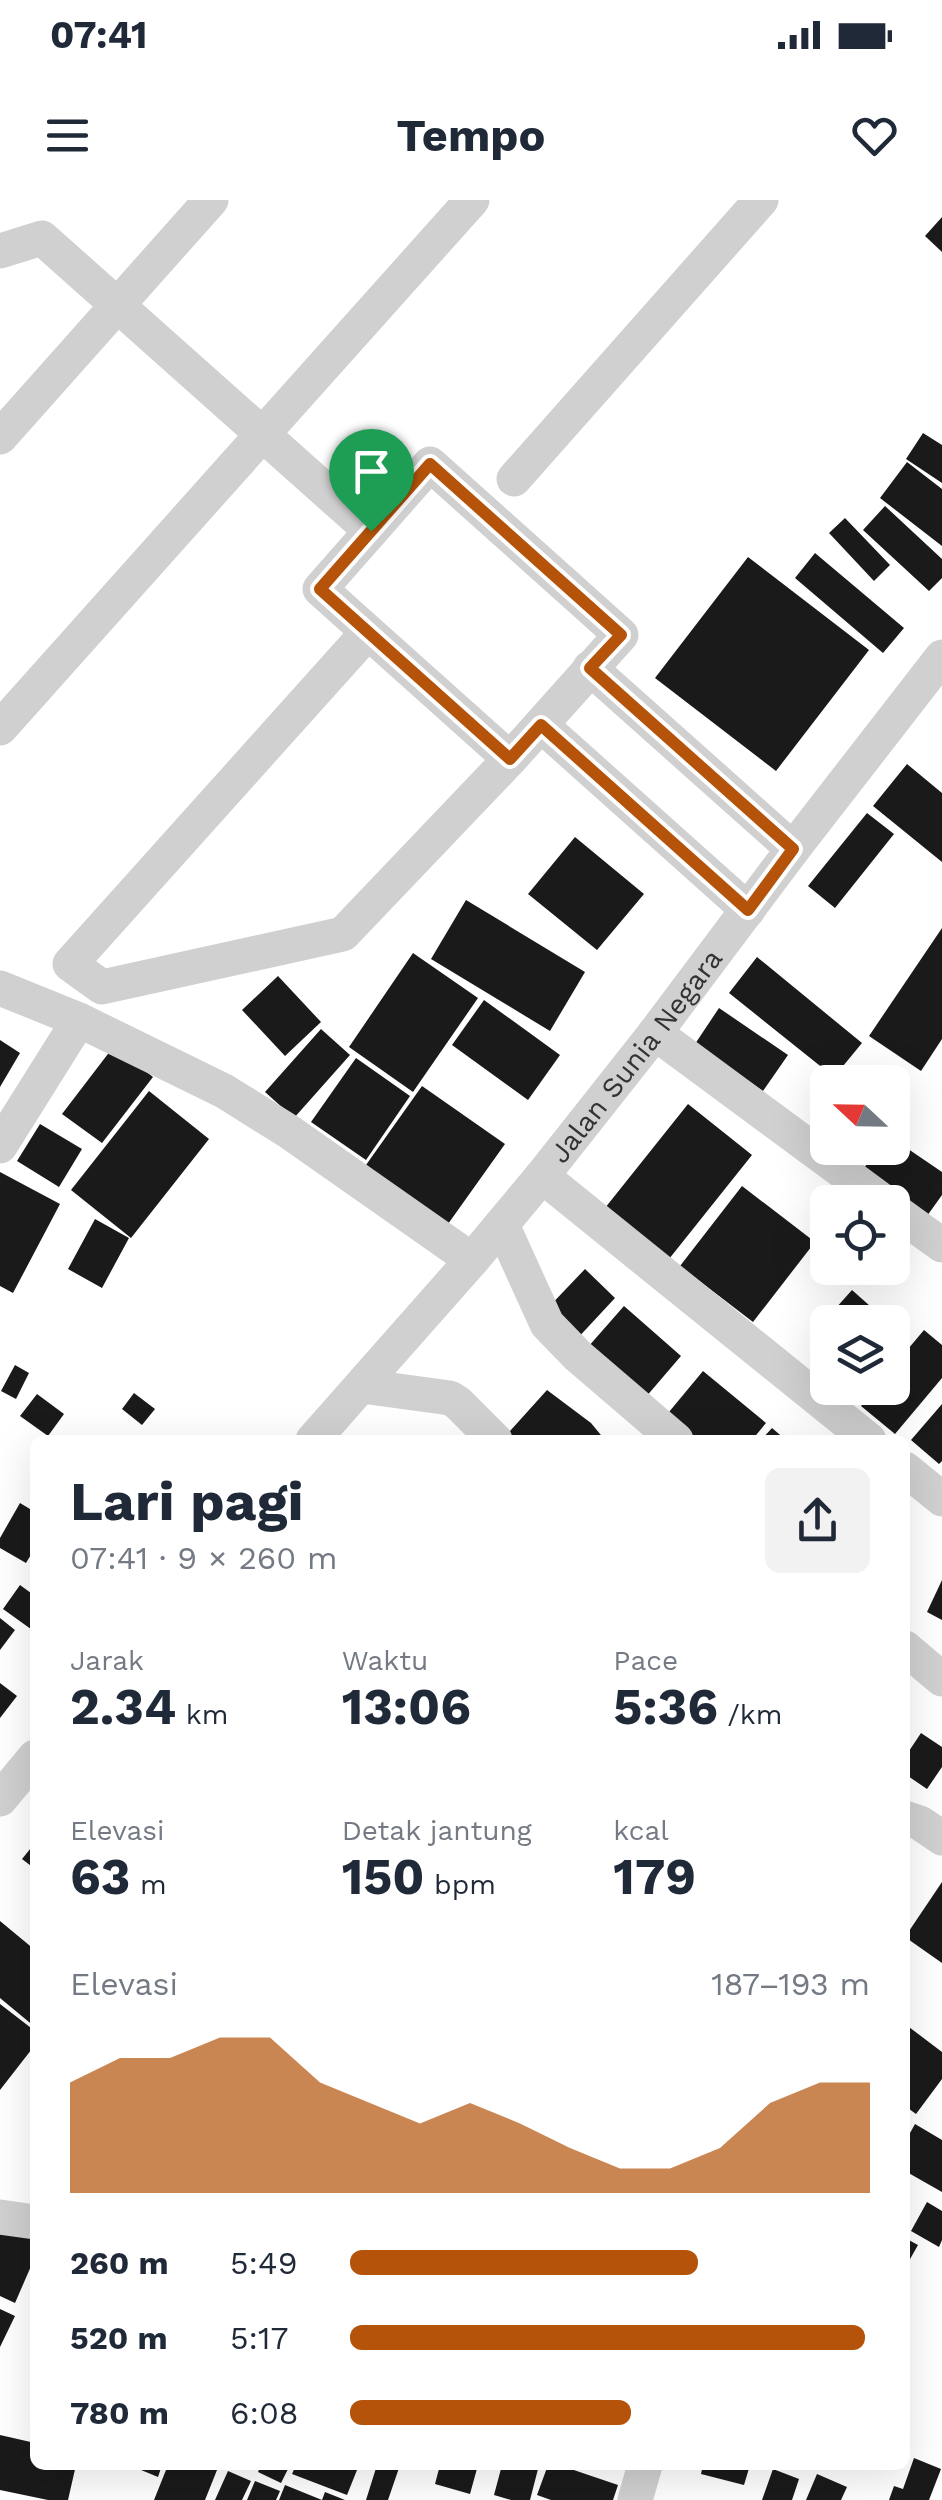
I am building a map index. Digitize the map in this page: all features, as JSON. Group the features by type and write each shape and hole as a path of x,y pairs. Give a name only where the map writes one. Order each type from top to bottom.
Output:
{"street":[{"path":"0,436 211,200"},
{"path":"514,479 762,200"},
{"path":"0,728 461,204"},
{"path":"0,252 42,238 371,531"},
{"path":"368,632 70,964 102,988 343,934 510,759 621,635 430,464 320,589 510,759"},
{"name":"Jalan Sunia Negara","path":"317,1435 542,1176 942,657"},
{"path":"590,668 793,849"},
{"path":"541,725 748,910"},
{"path":"0,988 79,1020 224,1091 472,1260"},
{"path":"0,1146 79,1020"},
{"path":"655,1033 861,1185"},
{"path":"542,1176 863,1435"},
{"path":"910,1221 942,1245"},
{"path":"502,1225 547,1324 670,1435"},
{"path":"362,1386 450,1398 490,1435"},
{"path":"910,1473 942,1499"},
{"path":"910,1652 942,1679"},
{"path":"0,1799 30,1763"},
{"path":"910,1820 942,1838"},
{"path":"0,2218 30,2221"},
{"path":"635,2500 644,2470"}],"building":[{"path":"942,217 942,252 925,236"},
{"path":"923,433 942,445 942,483 906,459"},
{"path":"907,462 942,489 942,546 880,498"},
{"path":"885,506 942,559 942,578 929,591 863,530"},
{"path":"845,518 890,565 874,581 829,533"},
{"path":"815,553 904,628 883,653 795,578"},
{"path":"748,557 869,650 776,771 655,678"},
{"path":"907,764 942,793 942,862 873,806"},
{"path":"867,813 894,834 835,908 808,886"},
{"path":"575,837 644,894 597,950 528,894"},
{"path":"466,900 585,972 550,1031 431,959"},
{"path":"942,928 942,1039 921,1071 869,1036"},
{"path":"413,953 478,998 413,1092 349,1047"},
{"path":"757,957 862,1043 844,1065 819,1065 729,993"},
{"path":"278,976 321,1022 285,1056 242,1010"},
{"path":"484,1000 560,1055 528,1100 452,1045"},
{"path":"719,1008 788,1055 763,1091 695,1044"},
{"path":"321,1029 350,1055 294,1118 265,1092"},
{"path":"0,1040 20,1053 0,1087"},
{"path":"114,1046 153,1077 102,1143 62,1114"},
{"path":"356,1058 410,1096 366,1160 311,1122"},
{"path":"422,1086 505,1144 448,1224 366,1165"},
{"path":"149,1091 209,1139 131,1238 71,1190"},
{"path":"688,1104 752,1155 669,1259 605,1208"},
{"path":"40,1124 82,1149 59,1187 17,1161"},
{"path":"910,1150 942,1172 942,1195 927,1216 910,1204 910,1185 882,1185 862,1171 866,1165 910,1165"},
{"path":"0,1172 60,1204 13,1293 0,1286"},
{"path":"742,1186 810,1238 810,1248 753,1322 680,1266"},
{"path":"95,1219 129,1238 102,1288 68,1269"},
{"path":"585,1269 615,1298 575,1341 544,1312"},
{"path":"852,1290 869,1305 839,1305"},
{"path":"624,1306 681,1356 645,1398 588,1347"},
{"path":"924,1330 942,1345 942,1378 895,1434 861,1406 910,1405 910,1347"},
{"path":"15,1365 29,1373 16,1399 1,1391"},
{"path":"703,1371 766,1423 756,1435 684,1435 664,1418"},
{"path":"547,1390 601,1435 506,1435"},
{"path":"134,1393 155,1409 142,1425 122,1409"},
{"path":"37,1394 64,1414 49,1435 20,1416"},
{"path":"942,1404 942,1461 939,1464 911,1440"},
{"path":"20,1503 30,1509 30,1556 26,1563 0,1548 0,1538"},
{"path":"942,1580 942,1620 927,1612"},
{"path":"20,1585 30,1592 30,1628 3,1609"},
{"path":"0,1618 15,1630 0,1650"},
{"path":"0,1683 17,1696 0,1718"},
{"path":"921,1733 942,1747 942,1767 927,1789 910,1777 910,1750"},
{"path":"30,1849 30,1865 22,1859"},
{"path":"942,1882 942,1963 910,1941 910,1930"},
{"path":"0,1921 30,1946 30,2023 0,1998"},
{"path":"0,2004 30,2027 30,2051 0,2090"},
{"path":"910,2028 942,2052 942,2079 916,2114 910,2110"},
{"path":"915,2124 942,2140 942,2192 910,2174 910,2133"},
{"path":"927,2202 942,2211 939,2247 911,2231"},
{"path":"0,2227 30,2232 30,2268 15,2303 0,2296"},
{"path":"910,2241 918,2245 910,2259"},
{"path":"0,2309 15,2316 0,2347"},
{"path":"0,2435 30,2442 30,2470 75,2470 68,2500 0,2490"},
{"path":"914,2458 941,2469 929,2500 889,2500 894,2486 903,2489"},
{"path":"141,2470 160,2470 158,2477"},
{"path":"166,2470 217,2470 205,2500 154,2500"},
{"path":"259,2470 288,2470 281,2483"},
{"path":"294,2470 357,2470 347,2495 292,2474"},
{"path":"375,2470 398,2470 388,2500 366,2500"},
{"path":"439,2470 477,2470 470,2494 435,2484"},
{"path":"501,2470 538,2470 530,2500 494,2495"},
{"path":"546,2470 574,2470 618,2485 613,2500 551,2500 537,2495"},
{"path":"702,2470 748,2470 744,2485 701,2474"},
{"path":"773,2470 799,2479 792,2500 762,2500"},
{"path":"228,2471 251,2481 242,2500 215,2500"},
{"path":"817,2474 847,2487 841,2500 806,2500"},
{"path":"255,2481 280,2491 276,2500 247,2500"},
{"path":"285,2485 322,2500 279,2500"},
{"path":"325,2492 345,2500 322,2500"}],"route":[{"path":"430,464 621,635 590,668 793,849 748,910 541,725 510,759 320,589 371,531 430,464"}]}
